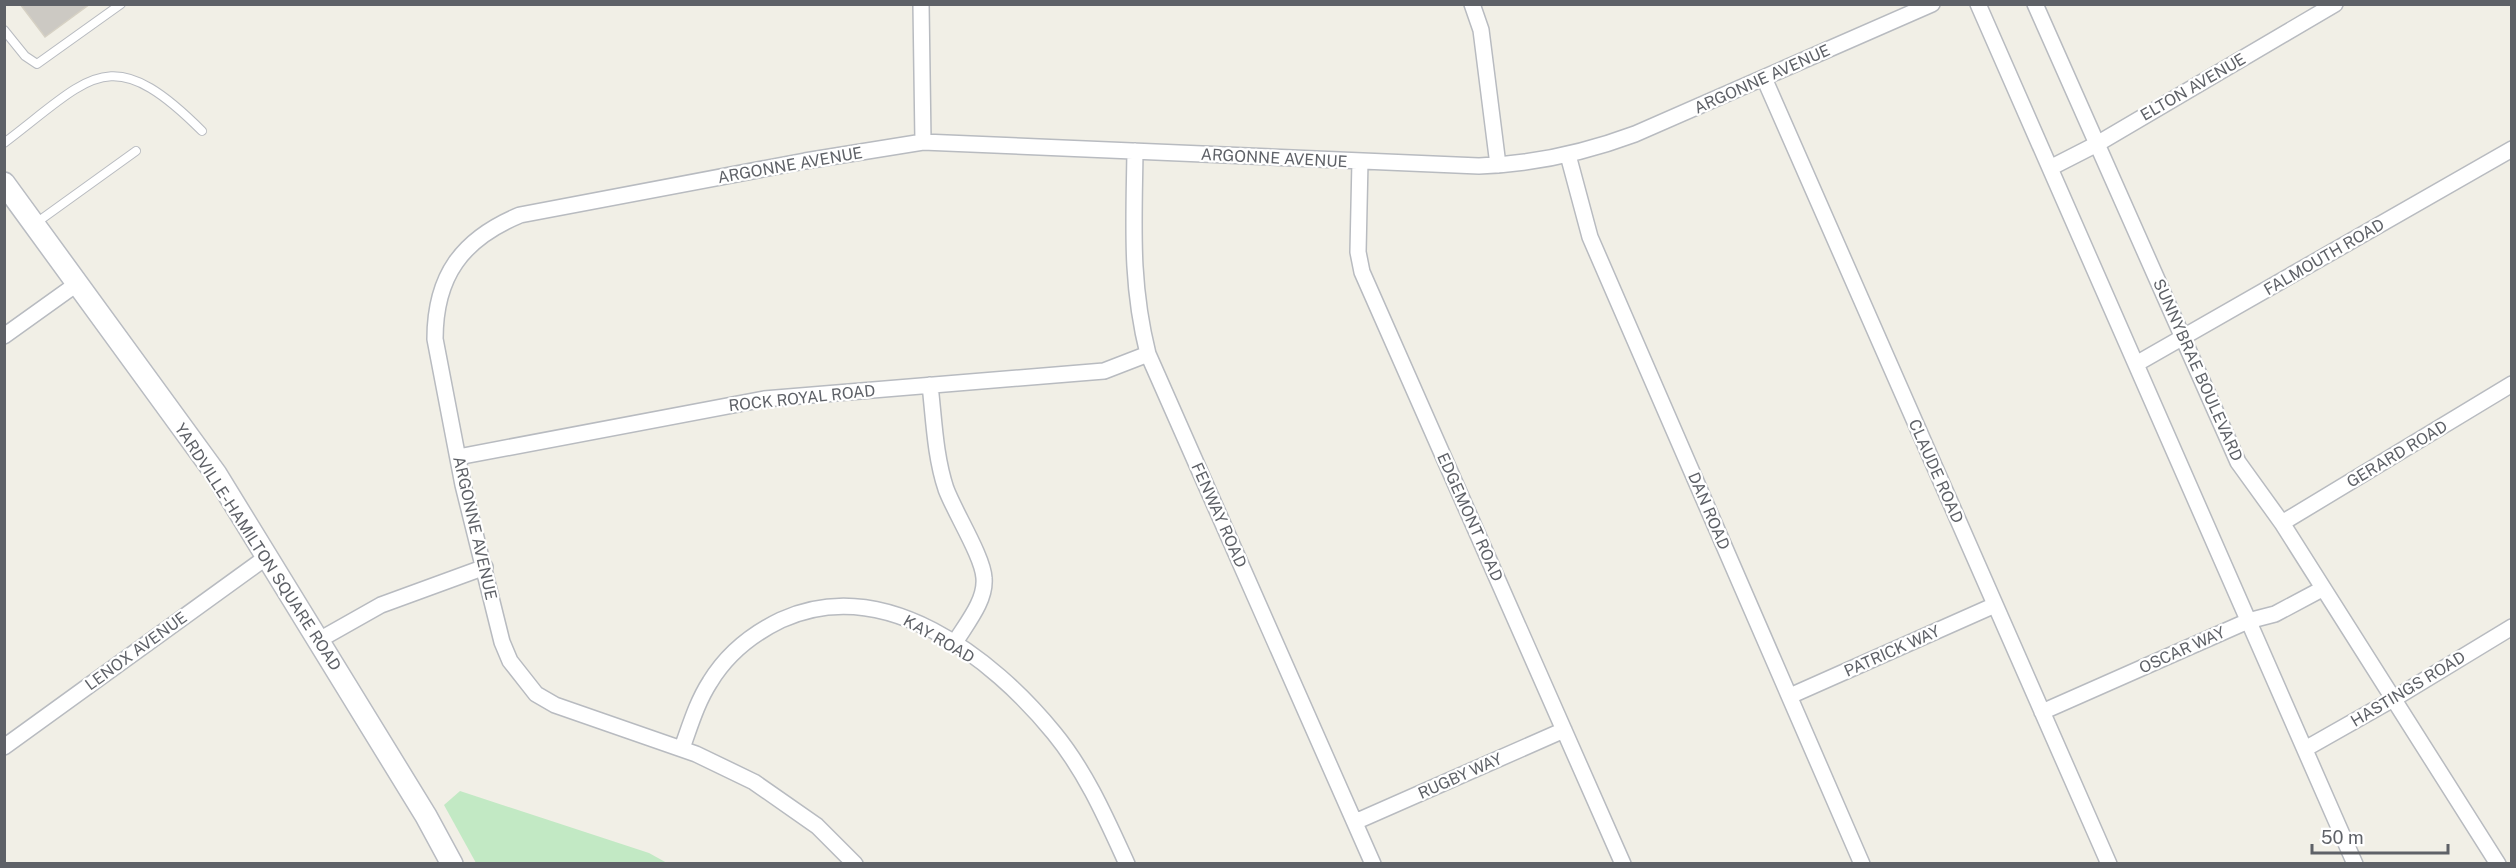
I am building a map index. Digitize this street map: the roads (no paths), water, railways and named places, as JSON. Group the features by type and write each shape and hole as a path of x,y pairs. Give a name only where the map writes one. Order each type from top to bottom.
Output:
{"street":[{"path":"921,4 923,142"},
{"path":"1472,4 1481,30 1498,165"},
{"name":"ARGONNE AVENUE","path":"855,864 817,826 784,801 754,783 682,748 555,705 536,693 510,662 502,642 458,457 435,339 435,317 448,274 463,251 481,234 520,215 805,161 923,142 1498,165 1568,155 1635,134 1932,4"},
{"path":"1978,4 2355,864"},
{"name":"SUNNYBRAE BOULEVARD","path":"2035,4 2238,462 2282,523 2322,589 2395,698 2498,864"},
{"name":"ELTON AVENUE","path":"2050,168 2097,144 2335,4"},
{"name":"CLAUDE ROAD","path":"1764,78 2109,864"},
{"name":"FALMOUTH ROAD","path":"2136,364 2511,149"},
{"name":"FENWAY ROAD","path":"1135,152 1134,277 1138,313 1148,354 1374,864"},
{"name":"DAN ROAD","path":"1568,155 1590,237 1862,864"},
{"name":"EDGEMONT ROAD","path":"1360,161 1358,252 1362,272 1623,864"},
{"name":"YARDVILLE-HAMILTON SQUARE ROAD","path":"4,183 210,466 268,556 426,816 452,864"},
{"path":"4,336 78,283"},
{"name":"ROCK ROYAL ROAD","path":"458,457 764,399 1104,371 1148,354"},
{"name":"GERARD ROAD","path":"2282,523 2511,384"},
{"path":"930,385 937,453 945,486 957,517 981,563 984,578 979,602 954,644"},
{"name":"LENOX AVENUE","path":"4,747 268,556"},
{"path":"319,640 381,605 484,567"},
{"name":"OSCAR WAY","path":"2042,712 2248,621 2275,614 2322,589"},
{"name":"PATRICK WAY","path":"1790,696 1995,605"},
{"name":"KAY ROAD","path":"682,748 699,704 725,661 759,633 789,617 813,610 841,606 869,608 917,622 954,644 999,677 1055,734 1080,770 1102,807 1126,864"},
{"name":"HASTINGS ROAD","path":"2305,749 2395,698 2511,627"},
{"name":"RUGBY WAY","path":"1355,822 1564,730"}],"lane":[{"path":"4,30 25,56 37,64 121,4"},
{"path":"4,143 79,86 96,77 117,75 132,78 160,94 202,131"},
{"path":"35,224 136,151"}]}
